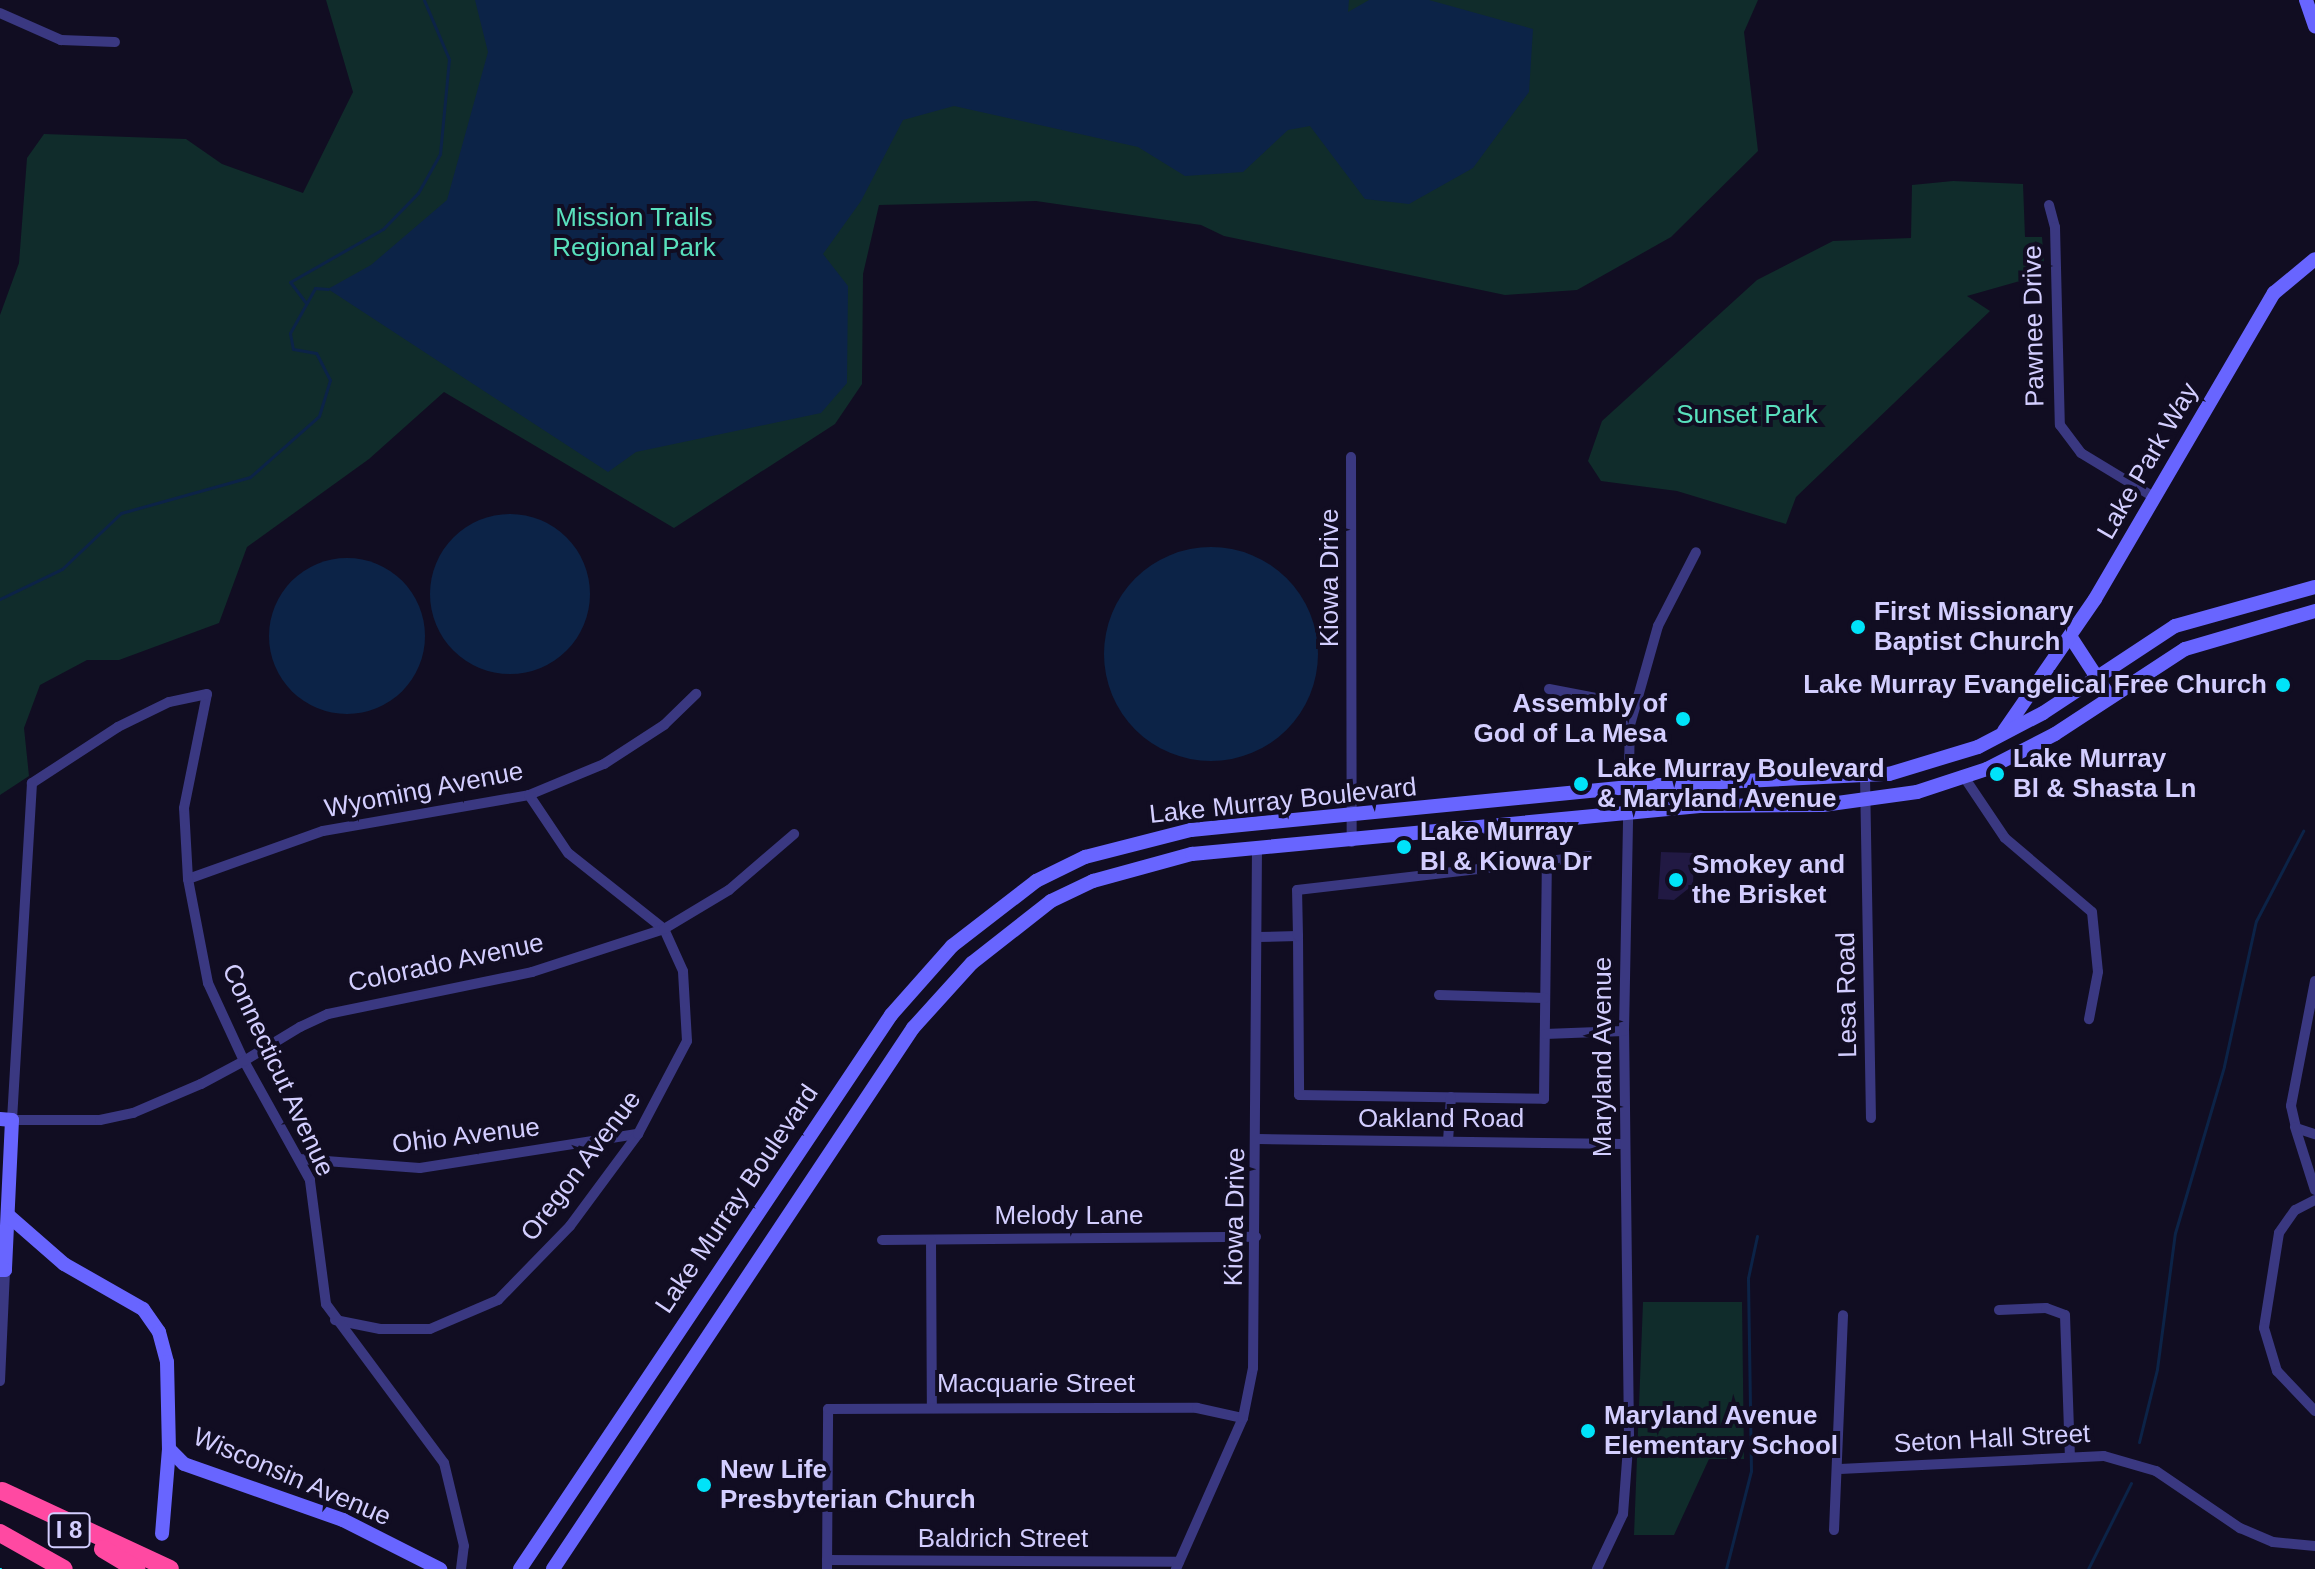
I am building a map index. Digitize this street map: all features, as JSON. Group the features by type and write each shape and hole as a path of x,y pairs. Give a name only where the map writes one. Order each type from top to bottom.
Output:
{"highway":[{"name":"I 8","path":"1,1491 136,1569"},
{"path":"1,1491 170,1569"},
{"name":"I 8","path":"0,1533 57,1566"}],"main road":[{"path":"2306,0 2315,26"},
{"name":"Lake Park Way","path":"2001,734 2070,636 2274,293 2315,259"},
{"name":"Lake Murray Boulevard","path":"520,1569 608,1432 891,1015 926,971 997,906 1085,857 1152,837 1628,787 1865,776 1933,762 2001,734 2175,626 2315,587"},
{"name":"Lake Murray Boulevard","path":"553,1569 633,1441 913,1028 944,990 1014,926 1051,901 1130,869 1192,854 1352,842 1626,812 1866,800 1964,777 2055,734 2185,649 2315,611"},
{"path":"2070,636 2109,696"},
{"path":"3,1270 9,1216 6,1120"},
{"path":"9,1216 64,1264 149,1316 167,1362 169,1449 162,1534"},
{"path":"710,1280 732,1294"},
{"path":"608,1432 633,1441"},
{"name":"Wisconsin Avenue","path":"169,1449 184,1464 343,1520 440,1569"}],"street":[{"path":"0,13 61,40 115,42"},
{"name":"Pawnee Drive","path":"2049,205 2055,227 2060,425 2081,453 2152,496"},
{"name":"Kiowa Drive","path":"1351,457 1352,842"},
{"name":"Maryland Avenue","path":"1597,1569 1626,1498 1624,1031 1626,812 1633,705 1658,626 1696,552"},
{"path":"1549,689 1633,705"},
{"name":"Connecticut Avenue","path":"6,1120 32,783 118,727 169,702 207,694 184,808 188,879 208,983 244,1061 310,1180 317,1265 335,1320 444,1463 464,1546 461,1569"},
{"name":"Wyoming Avenue","path":"188,879 357,822 529,795 604,764 664,725 696,694"},
{"name":"Lesa Road","path":"1865,776 1871,1118"},
{"path":"1964,777 2005,838 2092,912 2098,972 2089,1019"},
{"name":"Oregon Avenue","path":"335,1320 415,1330 485,1308 570,1226 638,1134 687,1041 683,971 664,929 568,853 529,795"},
{"name":"Colorado Avenue","path":"6,1120 100,1120 133,1113 244,1061 328,1014 532,972 664,929 729,890 794,834"},
{"name":"Kiowa Drive","path":"1178,1565 1243,1418 1256,1333 1257,849"},
{"path":"1547,860 1544,1099 1299,1095 1297,890 1547,860 1589,856"},
{"path":"1257,937 1298,936"},
{"path":"2315,981 2291,1087 2294,1125 2312,1156 2315,1190"},
{"path":"1439,995 1545,998"},
{"path":"1545,1034 1624,1031"},
{"path":"1448,1141 1451,1097"},
{"path":"2294,1125 2315,1134"},
{"name":"Ohio Avenue","path":"299,1159 420,1168 638,1134"},
{"name":"Oakland Road","path":"1258,1139 1625,1144"},
{"path":"2315,1200 2295,1210 2279,1233 2264,1328 2277,1371 2315,1411"},
{"name":"Melody Lane","path":"882,1240 1256,1237"},
{"path":"931,1240 932,1406"},
{"path":"0,1381 3,1270"},
{"path":"1999,1310 2046,1308 2065,1315 2070,1455"},
{"path":"1834,1530 1840,1469 1843,1315"},
{"name":"Macquarie Street","path":"827,1564 828,1409 932,1406 1197,1408 1243,1418"},
{"name":"Seton Hall Street","path":"1840,1469 2070,1455 2104,1456 2156,1471 2240,1528 2273,1542 2315,1546"},
{"name":"Baldrich Street","path":"827,1564 1178,1565"}],"green space":[{"name":"Mission Trails Regional Park","path":"326,0 1758,0 1744,32 1758,151 1671,237 1577,290 1505,295 1224,236 1201,225 1036,201 879,205 863,274 862,384 835,424 674,528 444,392 369,459 247,547 219,623 119,660 87,660 40,685 24,728 29,776 0,795 0,315 19,263 27,158 44,134 186,139 222,164 303,193 353,92"},
{"name":"Sunset Park","path":"1953,181 2023,184 2025,237 2042,237 2045,274 1967,296 1990,311 1796,497 1786,524 1677,491 1601,481 1588,461 1602,421 1757,280 1833,241 1911,238 1912,185"},
{"path":"1643,1302 1742,1302 1744,1459 1709,1459 1674,1535 1634,1535"}],"water":[{"path":"475,0 1349,0 1348,12 1369,0 1429,0 1533,29 1529,92 1473,168 1409,204 1365,199 1310,126 1288,130 1243,172 1185,176 1138,147 954,106 903,120 861,201 823,254 848,286 847,383 821,413 636,452 608,472 328,289 371,265 447,200 488,52"},
{"path":"510,514 541,520 567,537 584,563 590,594 584,625 567,651 541,668 510,674 479,668 453,651 436,625 430,594 436,563 453,537 479,520"},
{"path":"1211,547 1252,555 1287,578 1310,613 1318,654 1310,695 1287,730 1252,753 1211,761 1170,753 1135,730 1112,695 1104,654 1112,613 1135,578 1170,555"},
{"path":"347,558 377,564 402,581 419,606 425,636 419,666 402,691 377,708 347,714 317,708 292,691 275,666 269,636 275,606 292,581 317,564"}],"building":[{"name":"Smokey and the Brisket","path":"1661,852 1694,853 1693,885 1674,900 1658,899"}],"waterway":[{"path":"306,303 290,282 383,229 418,193 440,154 449,59 424,0"},
{"path":"0,599 62,569 121,513 250,477 319,416 330,380 316,353 293,349 290,333 315,288 328,289"},
{"path":"2139,1442 2157,1369 2175,1233 2224,1066 2256,921 2303,831"},
{"path":"1726,1569 1751,1471 1748,1278 1757,1236"},
{"path":"2088,1569 2131,1483"}],"place":[{"name":"First Missionary Baptist Church","path":"1858,627"},
{"name":"Lake Murray Evangelical Free Church","path":"2283,685"},
{"name":"Assembly of God of La Mesa","path":"1683,719"},
{"name":"Lake Murray Bl & Shasta Ln","path":"1997,774"},
{"name":"Lake Murray Boulevard & Maryland Avenue","path":"1581,784"},
{"name":"Lake Murray Bl & Kiowa Dr","path":"1404,847"},
{"name":"Smokey and the Brisket","path":"1676,880"},
{"name":"Maryland Avenue Elementary School","path":"1588,1431"},
{"name":"New Life Presbyterian Church","path":"704,1485"}]}
